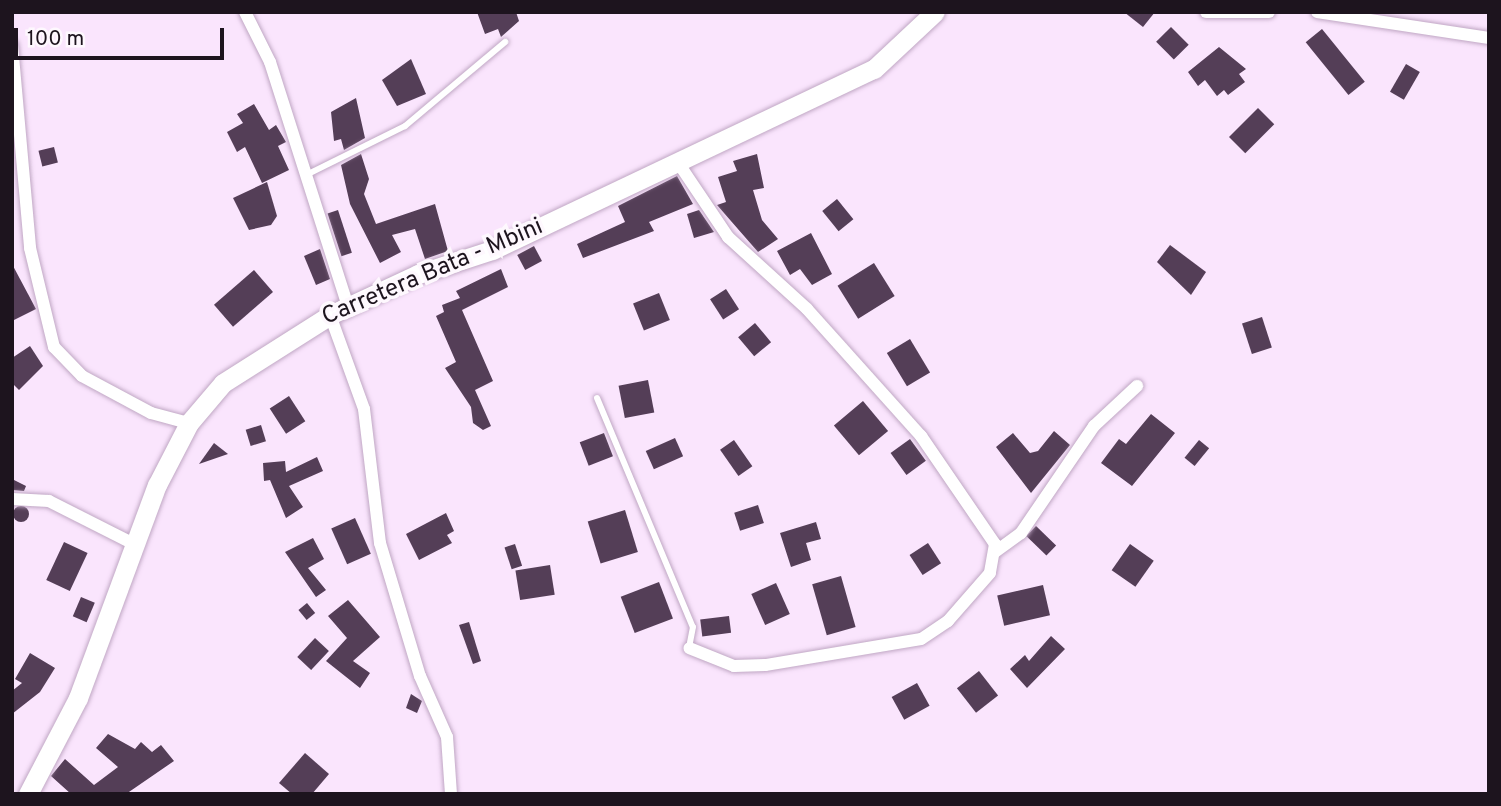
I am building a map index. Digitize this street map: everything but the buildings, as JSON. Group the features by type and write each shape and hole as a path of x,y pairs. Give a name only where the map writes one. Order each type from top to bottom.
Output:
{"main road":[{"name":"Carretera Bata - Mbini","path":"28,794 78,698 134,544 189,423 243,367 339,311 492,250 874,69 936,12"}],"street":[{"path":"245,12 270,62 306,175 364,409 380,543 420,676 447,737 451,794"},
{"path":"1206,12 1269,12"},
{"path":"1317,12 1489,38"},
{"path":"12,45 30,248 54,347 82,376 151,413 189,423"},
{"path":"677,161 728,237 807,309 955,476 995,552"},
{"path":"689,648 745,666 921,639 972,594 990,573 995,552 1021,533 1094,426 1137,386"},
{"path":"12,499 49,501 134,544"}],"lane":[{"path":"306,175 405,126 505,42"},
{"path":"597,398 693,627 689,648"}]}
